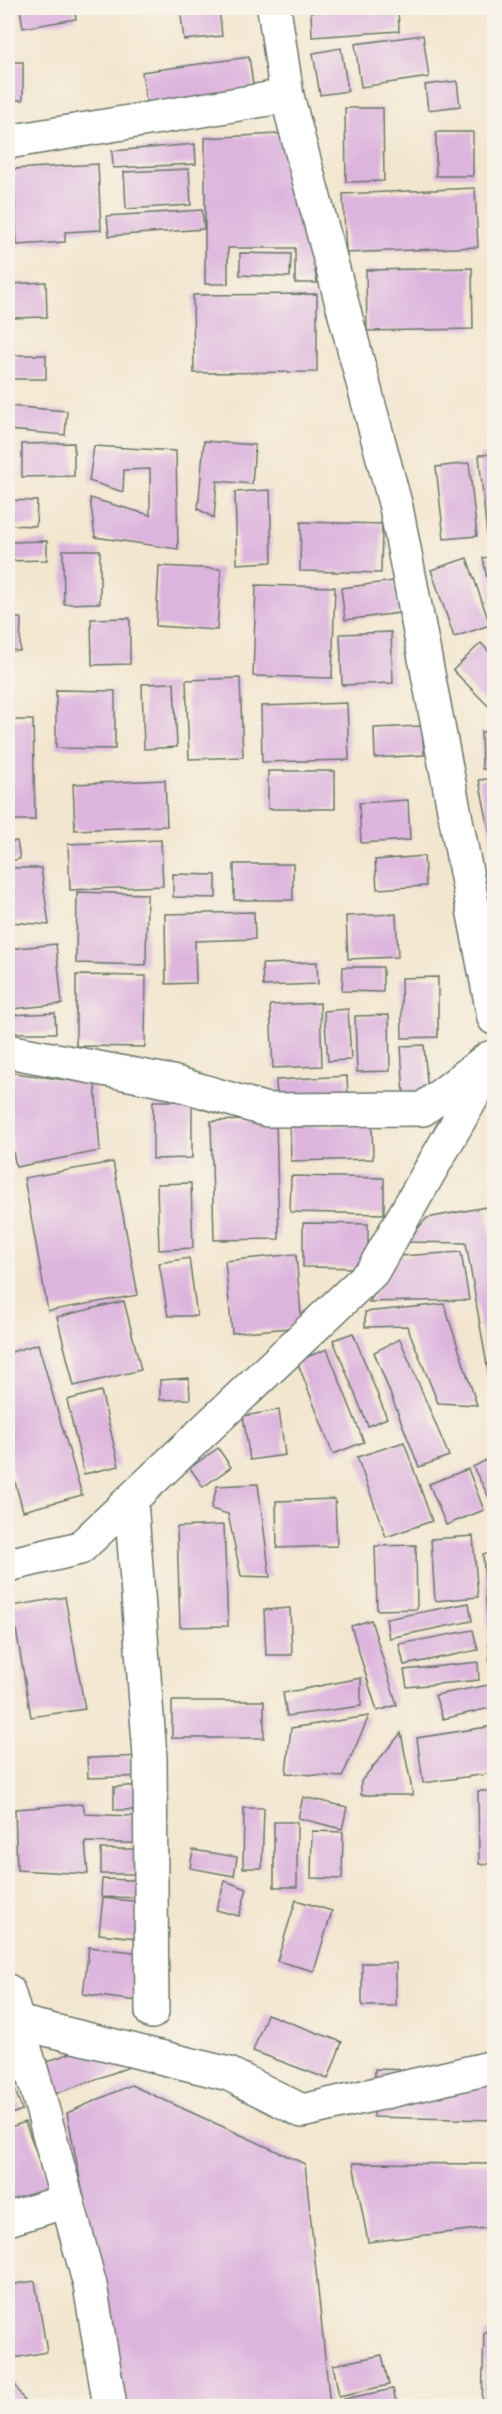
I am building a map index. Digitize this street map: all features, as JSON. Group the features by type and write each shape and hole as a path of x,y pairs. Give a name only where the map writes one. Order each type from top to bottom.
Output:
{"street":[{"path":"274,8 287,96 396,507 495,1018"},
{"path":"8,142 287,96"},
{"path":"8,1052 172,1082 267,1110 423,1108 495,1054"},
{"path":"8,1565 80,1548 372,1272 495,1059"},
{"path":"131,1500 150,1757 152,2012"},
{"path":"8,1991 90,2285 110,2406"},
{"path":"17,2022 229,2074 302,2112 495,2067"},
{"path":"8,2219 67,2201"}],"building":[{"path":"20,8 74,8 76,19 23,28"},
{"path":"180,8 219,8 222,36 184,40"},
{"path":"398,8 399,31 312,37 311,12"},
{"path":"423,35 429,77 361,87 355,44"},
{"path":"341,48 348,91 320,95 313,53"},
{"path":"249,57 254,91 147,107 142,72"},
{"path":"8,62 23,62 23,100 8,100"},
{"path":"457,81 460,106 428,110 425,85"},
{"path":"345,108 383,108 384,181 346,182"},
{"path":"436,132 473,132 473,176 436,176"},
{"path":"294,133 317,283 295,283 295,248 228,248 228,284 205,284 205,138"},
{"path":"195,144 196,164 113,168 112,151"},
{"path":"98,164 101,230 65,232 65,242 17,245 13,169"},
{"path":"189,169 191,205 126,209 124,172"},
{"path":"475,188 478,247 346,253 343,194"},
{"path":"202,210 204,229 109,236 107,216"},
{"path":"240,253 291,254 290,277 240,275"},
{"path":"472,268 473,329 367,331 366,270"},
{"path":"46,282 47,317 11,318 10,284"},
{"path":"317,294 317,372 194,373 193,295"},
{"path":"11,355 46,355 46,379 11,379"},
{"path":"8,406 67,411 65,435 8,430"},
{"path":"204,441 255,445 252,484 217,481 214,518 198,509"},
{"path":"74,443 74,476 22,477 22,444"},
{"path":"94,446 176,451 178,549 95,537 90,498 150,515 150,469 124,470 123,492 89,481"},
{"path":"494,454 494,535 487,536 479,455"},
{"path":"469,463 477,536 444,539 436,467"},
{"path":"270,490 272,562 237,564 235,492"},
{"path":"8,500 37,501 36,526 8,525"},
{"path":"301,522 382,524 381,573 300,571"},
{"path":"47,541 47,560 8,561 8,542"},
{"path":"63,550 100,550 100,603 64,604"},
{"path":"494,556 494,610 493,610 483,558"},
{"path":"467,558 490,625 454,637 431,570"},
{"path":"159,566 221,569 217,630 156,626"},
{"path":"394,581 399,613 345,620 341,588"},
{"path":"256,585 335,587 332,678 253,676"},
{"path":"8,618 21,618 20,651 8,650"},
{"path":"130,618 130,664 92,665 91,619"},
{"path":"391,632 393,683 342,685 340,634"},
{"path":"481,643 494,657 494,712 453,670"},
{"path":"240,678 243,757 189,759 186,680"},
{"path":"174,683 177,747 144,749 142,684"},
{"path":"56,690 115,691 115,749 56,748"},
{"path":"347,703 349,760 262,762 261,706"},
{"path":"8,720 33,720 35,820 8,820"},
{"path":"422,726 424,755 375,758 374,728"},
{"path":"494,731 494,769 482,769 481,732"},
{"path":"268,771 335,771 335,809 268,809"},
{"path":"494,778 494,849 493,849 479,780"},
{"path":"165,780 167,826 75,830 73,784"},
{"path":"408,800 410,840 361,843 359,803"},
{"path":"161,840 163,886 70,890 68,844"},
{"path":"17,841 20,859 8,861 8,842"},
{"path":"424,856 426,886 377,889 375,860"},
{"path":"234,864 293,864 293,900 234,900"},
{"path":"11,868 41,868 49,925 10,922"},
{"path":"173,874 216,875 216,898 173,897"},
{"path":"77,892 147,894 146,965 76,963"},
{"path":"254,912 255,939 195,941 196,983 166,984 165,914"},
{"path":"396,914 398,957 348,959 346,916"},
{"path":"56,944 62,1004 12,1009 8,949"},
{"path":"317,962 318,984 263,986 262,964"},
{"path":"343,967 383,967 383,992 342,991"},
{"path":"76,975 146,976 145,1047 76,1046"},
{"path":"438,977 438,1037 402,1038 401,978"},
{"path":"320,1003 322,1066 273,1068 270,1005"},
{"path":"348,1009 351,1060 328,1061 324,1011"},
{"path":"55,1013 56,1033 8,1033 8,1015"},
{"path":"389,1015 390,1071 357,1072 355,1016"},
{"path":"424,1045 428,1095 404,1097 401,1046"},
{"path":"8,1072 95,1084 100,1151 16,1167 8,1126"},
{"path":"347,1076 348,1097 277,1101 276,1080"},
{"path":"153,1101 192,1101 192,1158 153,1159"},
{"path":"276,1119 279,1239 214,1240 211,1121"},
{"path":"372,1125 373,1159 291,1161 290,1127"},
{"path":"113,1162 138,1295 48,1311 24,1178"},
{"path":"291,1176 384,1178 384,1214 290,1212"},
{"path":"191,1183 193,1248 159,1250 157,1184"},
{"path":"486,1207 494,1256 493,1401 466,1243 406,1242 427,1218"},
{"path":"303,1223 368,1224 368,1268 303,1267"},
{"path":"461,1252 469,1300 369,1302 400,1256"},
{"path":"296,1254 302,1327 232,1333 225,1261"},
{"path":"189,1258 197,1316 168,1316 159,1263"},
{"path":"124,1301 141,1370 74,1386 57,1317"},
{"path":"444,1304 477,1405 438,1403 407,1326 365,1327 365,1312"},
{"path":"353,1333 387,1418 368,1426 333,1340"},
{"path":"400,1339 449,1456 419,1467 374,1352"},
{"path":"38,1344 82,1495 23,1511 8,1457 8,1353"},
{"path":"327,1349 364,1442 333,1454 297,1361"},
{"path":"189,1378 190,1399 160,1400 160,1380"},
{"path":"101,1391 119,1466 84,1474 67,1400"},
{"path":"279,1410 285,1455 250,1460 243,1416"},
{"path":"404,1442 432,1521 386,1537 357,1457"},
{"path":"218,1448 231,1467 203,1487 190,1468"},
{"path":"494,1456 494,1507 473,1467"},
{"path":"468,1469 484,1510 446,1525 429,1484"},
{"path":"258,1484 270,1577 241,1576 228,1514 211,1509 217,1486"},
{"path":"335,1499 337,1546 277,1548 276,1501"},
{"path":"224,1525 228,1626 180,1627 177,1527"},
{"path":"473,1536 478,1597 435,1601 431,1539"},
{"path":"416,1545 417,1609 377,1610 375,1546"},
{"path":"483,1554 494,1554 494,1668 490,1668"},
{"path":"65,1597 85,1709 31,1717 12,1606"},
{"path":"469,1603 472,1621 389,1638 386,1619"},
{"path":"290,1608 292,1655 266,1655 264,1610"},
{"path":"371,1620 397,1705 377,1711 351,1626"},
{"path":"473,1630 478,1650 404,1665 399,1644"},
{"path":"478,1662 479,1680 407,1687 404,1670"},
{"path":"361,1678 361,1706 287,1716 283,1693"},
{"path":"494,1684 494,1707 443,1719 435,1695"},
{"path":"172,1701 264,1701 264,1738 172,1738"},
{"path":"369,1716 342,1777 286,1773 291,1728"},
{"path":"494,1726 494,1773 423,1783 417,1738"},
{"path":"401,1733 413,1795 361,1795 361,1781"},
{"path":"149,1756 150,1776 88,1778 87,1758"},
{"path":"156,1784 157,1810 114,1810 114,1787"},
{"path":"478,1791 494,1791 494,1864 479,1864"},
{"path":"303,1797 347,1807 342,1829 298,1818"},
{"path":"83,1804 85,1814 154,1817 157,1844 85,1842 88,1874 17,1870 15,1809"},
{"path":"244,1808 264,1808 262,1868 243,1868"},
{"path":"274,1822 297,1822 297,1887 274,1887"},
{"path":"312,1831 343,1832 342,1879 311,1878"},
{"path":"101,1849 165,1849 165,1874 101,1874"},
{"path":"193,1850 237,1857 234,1876 190,1868"},
{"path":"102,1879 161,1881 160,1898 101,1897"},
{"path":"225,1881 247,1889 239,1916 216,1910"},
{"path":"103,1898 162,1904 157,1940 99,1934"},
{"path":"296,1900 332,1911 314,1971 277,1961"},
{"path":"89,1947 151,1954 145,2002 83,1994"},
{"path":"362,1963 396,1963 396,2006 362,2006"},
{"path":"267,2014 342,2042 328,2079 253,2051"},
{"path":"103,2041 132,2066 55,2094 43,2063"},
{"path":"375,2069 494,2072 494,2120 374,2117"},
{"path":"10,2075 22,2110 8,2115 8,2076"},
{"path":"131,2085 305,2164 330,2406 125,2406 67,2113"},
{"path":"25,2122 53,2196 8,2213 8,2128"},
{"path":"353,2163 494,2164 494,2227 368,2242"},
{"path":"35,2281 47,2352 8,2359 8,2285"},
{"path":"484,2332 494,2332 494,2406 482,2406"},
{"path":"382,2355 389,2385 339,2396 333,2365"},
{"path":"13,2381 27,2406 8,2406 8,2384"},
{"path":"393,2389 397,2406 346,2406 344,2399"}]}
